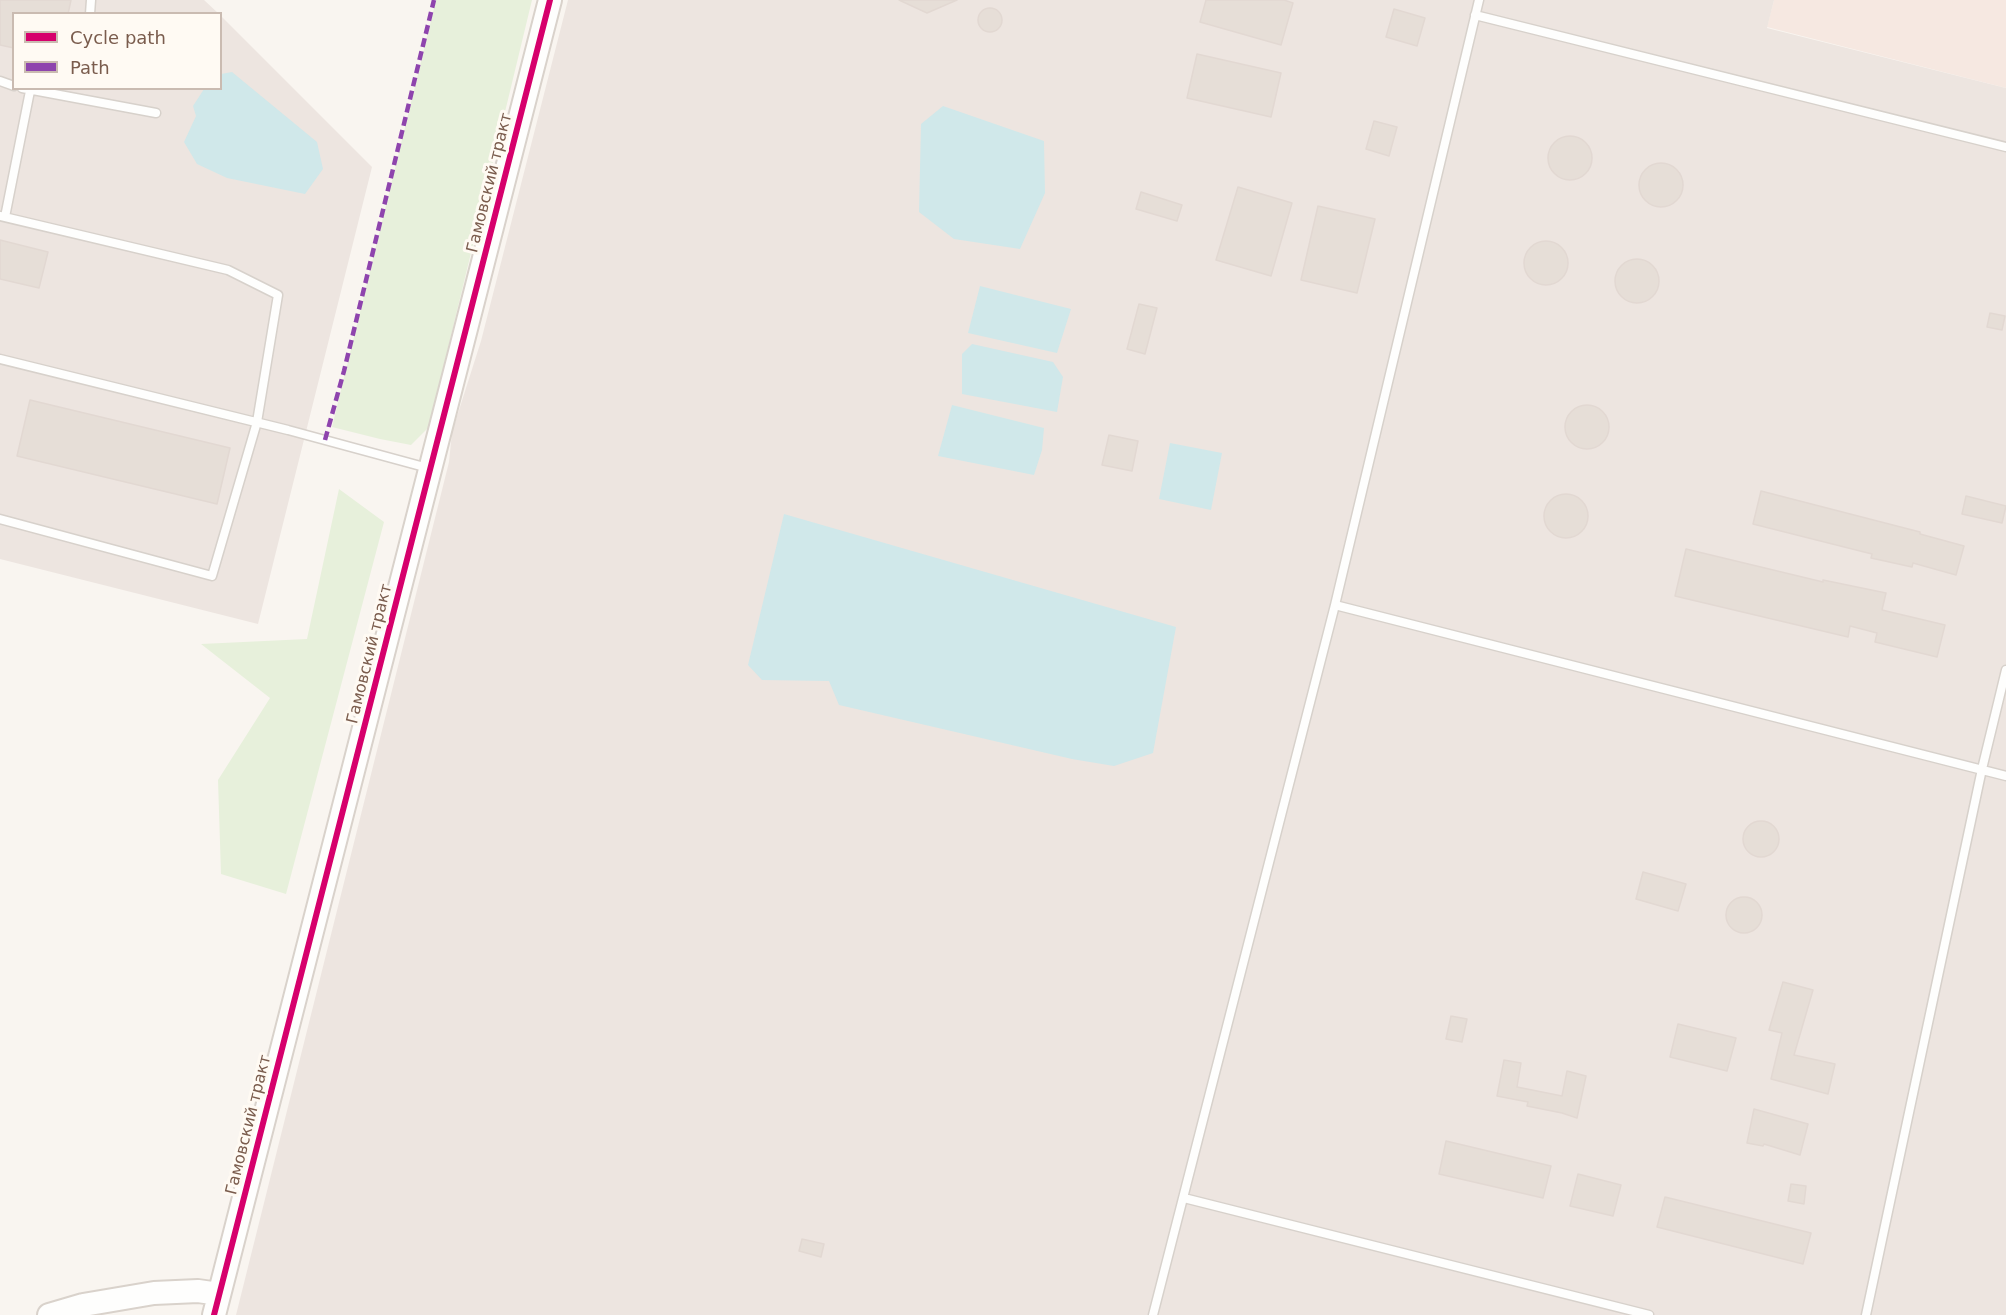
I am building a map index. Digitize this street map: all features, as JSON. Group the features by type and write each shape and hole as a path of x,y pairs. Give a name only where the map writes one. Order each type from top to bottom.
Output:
{"street":[{"name":"Гамовский тракт","path":"49,1315 101,1301 154,1293 198,1291 217,1305 550,0"}],"lane":[{"path":"1153,1315 1335,605 1479,0"},
{"path":"1475,15 2006,147"},
{"path":"0,519 212,576 257,422 278,295 228,270 3,217 26,90 156,113"},
{"path":"0,359 257,422 432,469"},
{"path":"1335,605 2006,776"},
{"path":"1866,1315 1982,769 2006,670"},
{"path":"1184,1198 1649,1315"}],"shaded area":[{"path":"0,0 204,0 217,12 12,12 12,90 222,90 222,17 372,167 258,624 0,559"},
{"path":"568,0 1774,0 1767,28 2006,88 2006,1315 236,1315 449,462 452,432 481,341"},
{"path":"1774,0 2006,0 2006,88 1767,27"}],"green space":[{"path":"436,0 532,0 429,427 411,445 332,427"},
{"path":"339,489 384,522 286,894 221,874 218,780 270,698 201,644 307,639"}],"water":[{"path":"232,72 317,142 323,169 305,194 227,178 197,164 184,142 196,116 193,106 203,90 222,90 222,74"},
{"path":"943,106 1044,141 1045,193 1020,249 954,239 919,212 921,124"},
{"path":"980,286 1071,309 1057,353 968,333"},
{"path":"972,344 1053,362 1063,377 1057,412 962,394 962,354"},
{"path":"952,405 1044,428 1042,450 1034,475 938,456"},
{"path":"1170,443 1222,453 1211,510 1159,499"},
{"path":"784,514 1176,627 1153,753 1114,766 1072,759 839,705 829,681 762,680 748,665"}],"building":[{"path":"0,0 71,0 68,12 12,12 12,48 0,45"},
{"path":"899,0 957,0 927,13"},
{"path":"1206,0 1284,0 1293,3 1281,45 1200,22"},
{"path":"990,8 999,11 1002,20 999,29 990,32 981,29 978,20 981,11"},
{"path":"1394,9 1425,18 1417,46 1386,37"},
{"path":"1197,54 1281,73 1271,117 1187,98"},
{"path":"1374,121 1397,127 1389,156 1366,149"},
{"path":"1570,136 1586,142 1592,158 1586,174 1570,180 1554,174 1548,158 1554,142"},
{"path":"1661,163 1677,169 1683,185 1677,201 1661,207 1645,201 1639,185 1645,169"},
{"path":"1238,187 1292,203 1271,276 1216,260"},
{"path":"1141,192 1182,205 1177,221 1136,209"},
{"path":"1318,206 1375,219 1357,293 1301,280"},
{"path":"0,240 48,252 39,288 0,279"},
{"path":"1546,241 1562,247 1568,263 1562,279 1546,285 1530,279 1524,263 1530,247"},
{"path":"1637,259 1653,265 1659,281 1653,297 1637,303 1621,297 1615,281 1621,265"},
{"path":"1139,304 1157,308 1145,354 1127,349"},
{"path":"1990,313 2005,316 2002,330 1987,327"},
{"path":"30,400 230,448 217,504 17,456"},
{"path":"1587,405 1603,411 1609,427 1603,443 1587,449 1571,443 1565,427 1571,411"},
{"path":"1109,435 1138,441 1132,471 1102,465"},
{"path":"1761,491 1920,532 1920,534 1964,546 1956,575 1913,563 1912,567 1871,558 1872,554 1753,524"},
{"path":"1566,494 1582,500 1588,516 1582,532 1566,538 1550,532 1544,516 1550,500"},
{"path":"1966,496 2006,506 2002,523 1962,514"},
{"path":"1686,549 1823,582 1823,580 1886,593 1882,610 1945,625 1937,657 1875,642 1877,633 1850,626 1848,637 1675,596"},
{"path":"1761,821 1774,826 1779,839 1774,852 1761,857 1748,852 1743,839 1748,826"},
{"path":"1643,872 1686,884 1678,911 1636,899"},
{"path":"1744,897 1757,902 1762,915 1757,928 1744,933 1731,928 1726,915 1731,902"},
{"path":"1783,982 1813,990 1794,1055 1835,1064 1828,1094 1771,1079 1782,1033 1769,1030"},
{"path":"1451,1016 1467,1019 1462,1042 1446,1039"},
{"path":"1678,1024 1736,1038 1727,1071 1670,1057"},
{"path":"1504,1060 1521,1063 1517,1087 1562,1096 1567,1071 1586,1076 1577,1118 1527,1106 1528,1102 1497,1096"},
{"path":"1754,1109 1808,1124 1800,1155 1764,1144 1763,1146 1747,1143"},
{"path":"1446,1141 1551,1166 1543,1198 1439,1174"},
{"path":"1578,1174 1621,1185 1613,1216 1570,1206"},
{"path":"1791,1184 1806,1186 1804,1204 1788,1201"},
{"path":"1665,1197 1811,1233 1803,1264 1657,1227"},
{"path":"802,1239 824,1244 821,1257 799,1251"}],"marked path":[{"path":"325,440 344,371 434,0"}],"cycle path":[{"path":"214,1315 550,0"}]}
